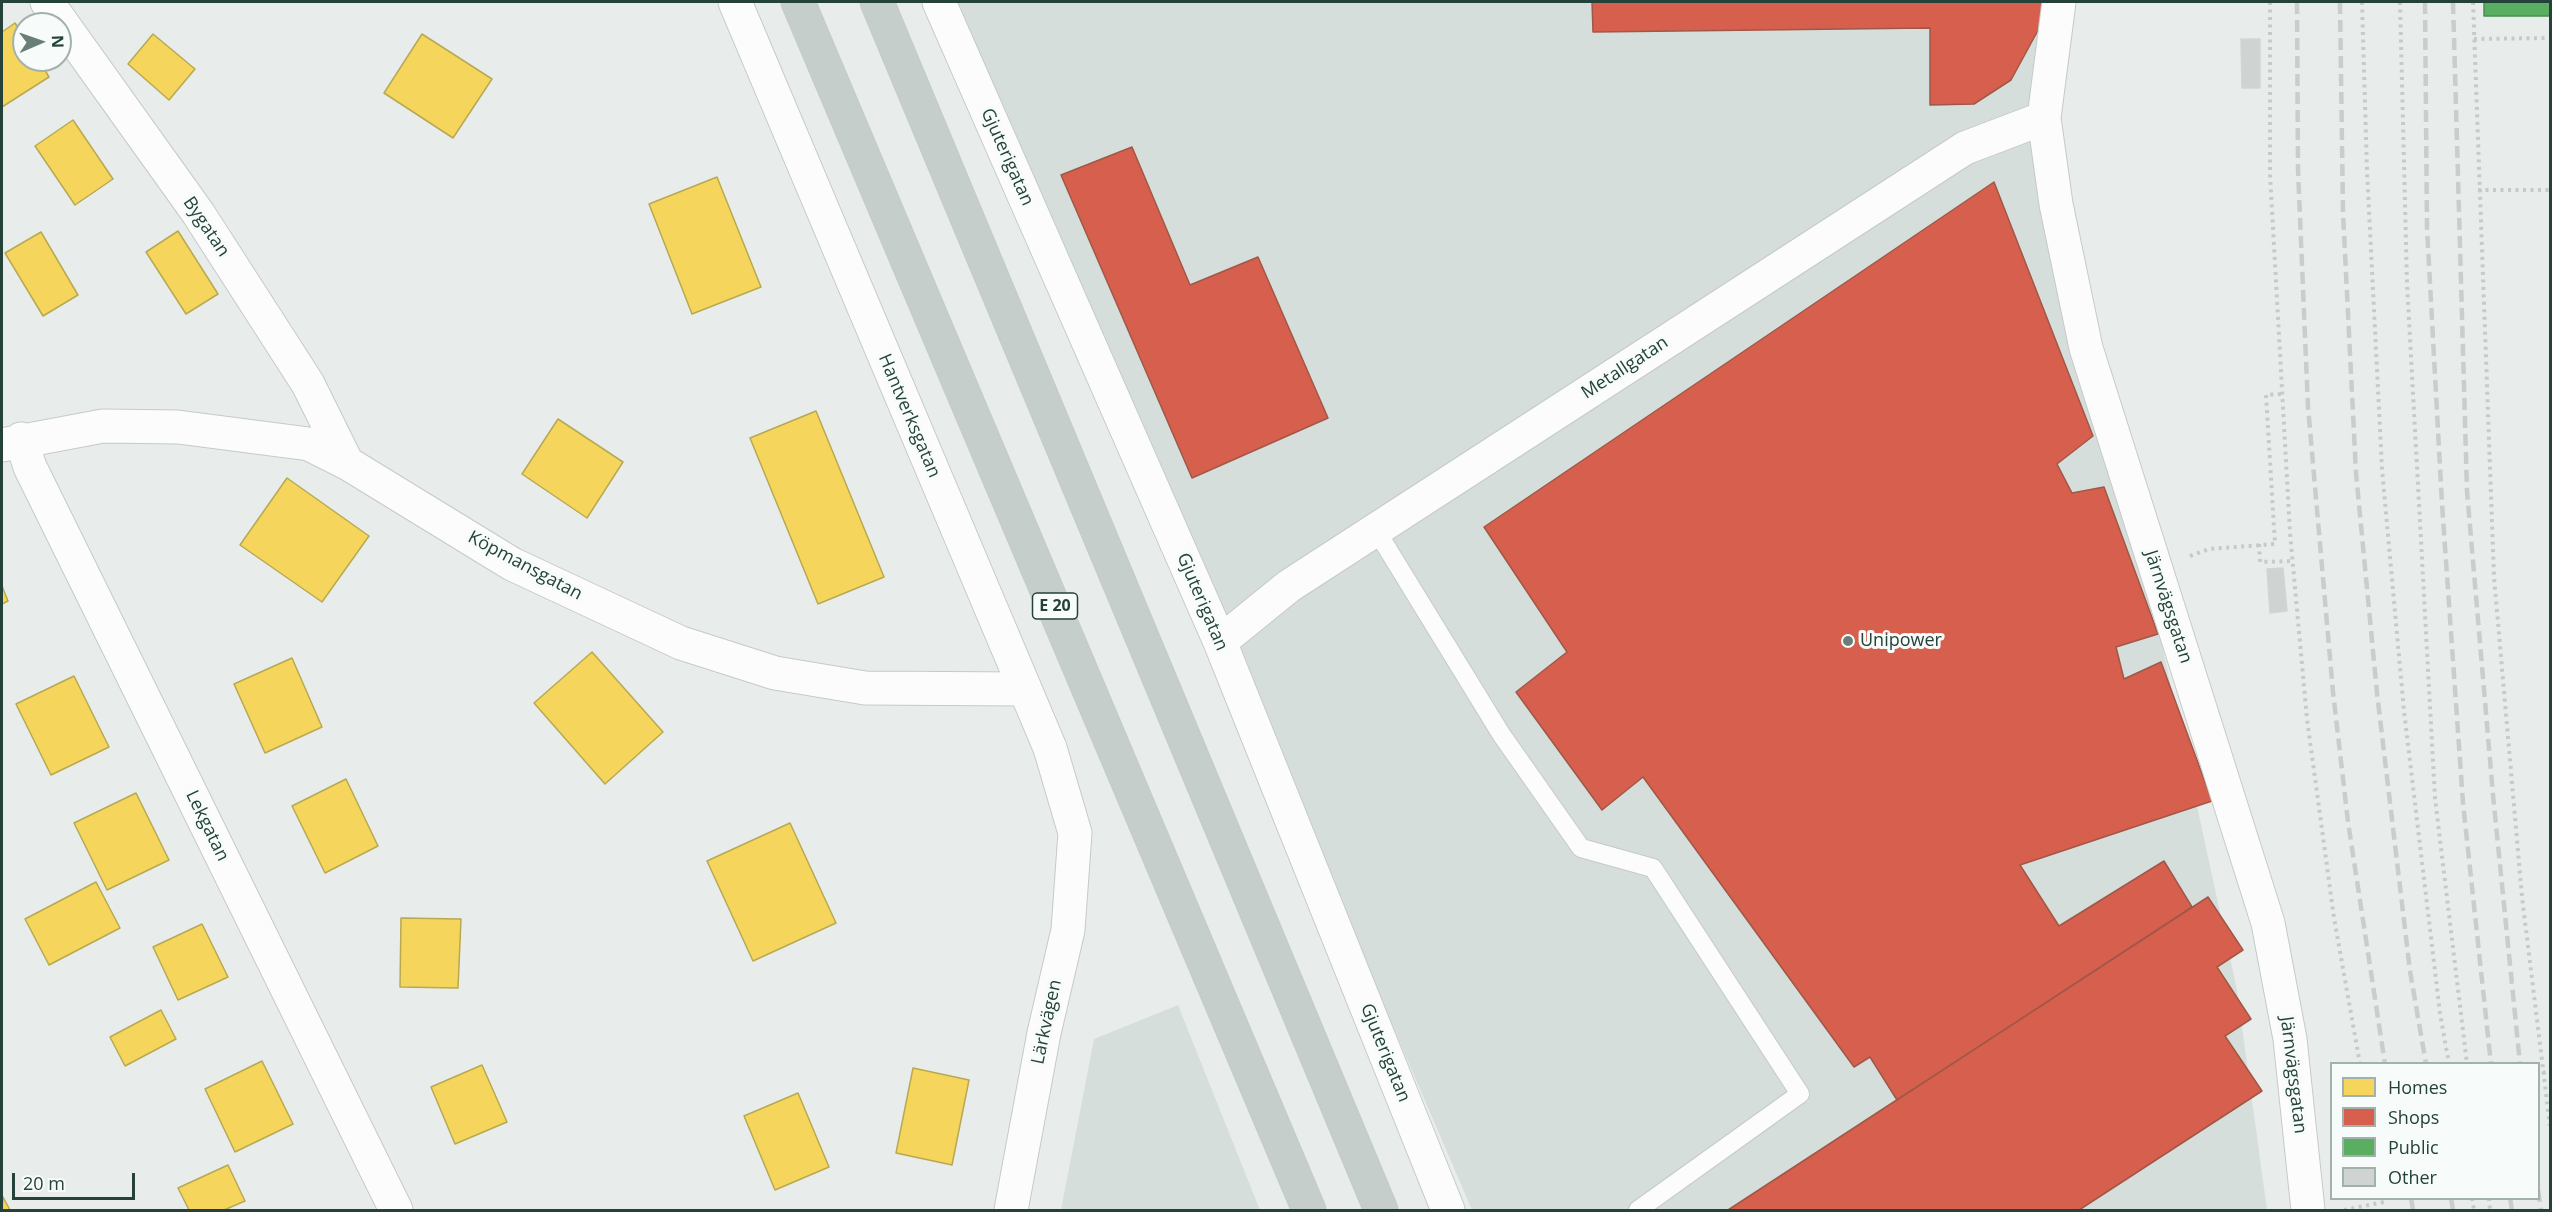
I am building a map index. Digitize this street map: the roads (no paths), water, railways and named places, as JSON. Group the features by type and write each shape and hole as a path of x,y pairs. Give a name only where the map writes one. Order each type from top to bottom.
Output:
{"highway":[{"name":"E 20","path":"798,2 1309,1210"},
{"path":"877,2 1381,1210"}],"street":[{"name":"Bygatan","path":"47,2 198,213 308,384 347,463"},
{"name":"Hantverksgatan","path":"735,2 1050,748 1075,833"},
{"name":"Gjuterigatan","path":"939,2 1220,642 1448,1210"},
{"name":"Järnvägsgatan","path":"2059,2 2044,118 2056,204 2086,348 2268,923 2290,1039 2308,1210"},
{"name":"Metallgatan","path":"1220,642 1289,586 1965,148 2044,118"},
{"name":"Köpmansgatan","path":"11,442 103,426 178,427 309,444 347,463 512,564 681,643 775,673 865,688 1023,688"},
{"name":"Lekgatan","path":"11,442 30,466 396,1210"},
{"name":"Lärkvägen","path":"1011,1210 1044,1033 1068,930 1075,833"}],"lane":[{"path":"1376,530 1501,734 1581,848 1653,868 1800,1094 1638,1210"}],"railway":[{"path":"2297,2 2298,170 2308,407 2333,692 2348,822 2385,1062"},
{"path":"2340,2 2343,213 2356,473 2377,693 2410,971 2426,1062"},
{"path":"2425,2 2427,228 2442,504 2463,803 2491,1062"},
{"path":"2453,2 2467,491 2493,795 2520,1062"},
{"path":"2411,1200 2413,1210"},
{"path":"2451,1200 2453,1210"},
{"path":"2510,1200 2512,1210"},
{"path":"2540,1200 2541,1210"}],"place":[{"name":"Unipower","path":"1848,641"}]}
